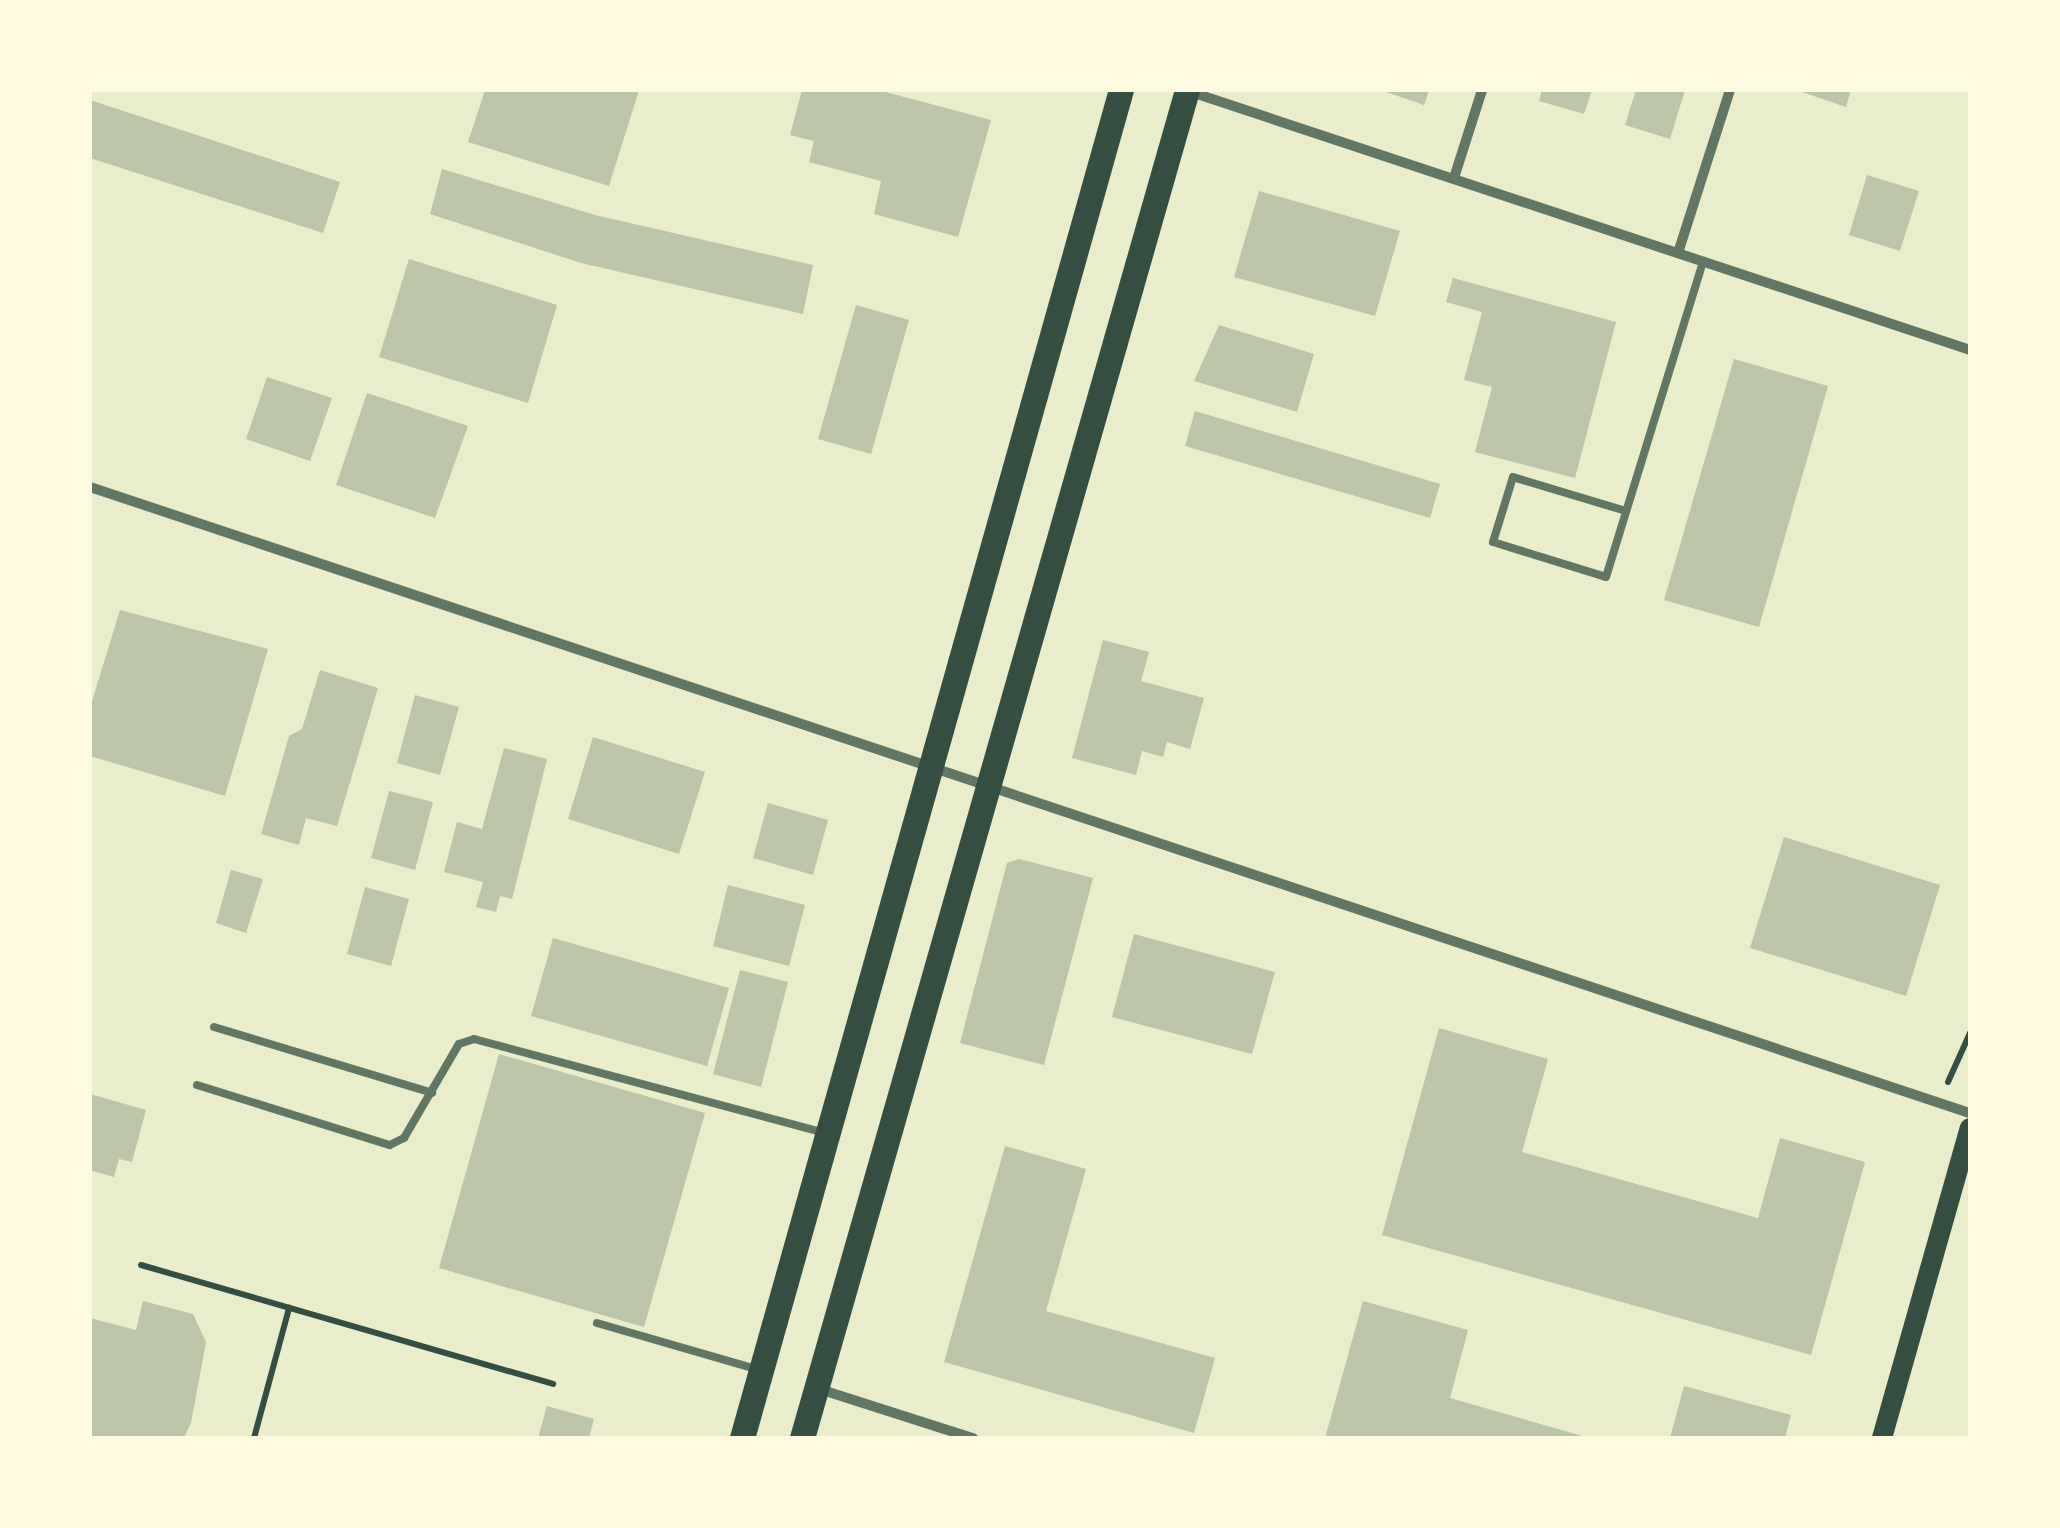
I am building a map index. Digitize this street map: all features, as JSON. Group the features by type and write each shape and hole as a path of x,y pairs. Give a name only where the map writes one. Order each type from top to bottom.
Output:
{"main road":[{"path":"742,1438 928,764 1121,90"},
{"path":"802,1438 1187,90"},
{"path":"1882,1438 1970,1128"}],"street":[{"path":"1187,90 1970,350"},
{"path":"1454,178 1482,90"},
{"path":"1678,254 1730,90"},
{"path":"90,487 1970,1113"},
{"path":"816,1388 972,1438"}],"lane":[{"path":"1626,511 1513,477 1493,542 1606,577 1703,262"},
{"path":"214,1026 432,1092"},
{"path":"197,1085 390,1145 404,1138 459,1044 474,1039 826,1134"},
{"path":"597,1323 760,1370"}],"path":[{"path":"1949,1079 1970,1033"},
{"path":"142,1266 553,1384"},
{"path":"254,1438 289,1308"}],"building":[{"path":"485,90 639,90 609,186 468,142"},
{"path":"802,90 878,90 991,120 958,237 874,214 881,181 809,162 814,141 790,135"},
{"path":"1380,90 1429,90 1424,105"},
{"path":"1542,90 1592,90 1584,114 1539,101"},
{"path":"1636,90 1685,90 1670,139 1625,125"},
{"path":"1796,90 1851,90 1846,107"},
{"path":"90,100 340,182 323,233 90,158"},
{"path":"442,169 595,215 813,265 803,314 581,263 430,214"},
{"path":"1867,175 1919,191 1900,251 1849,235"},
{"path":"1259,191 1400,231 1375,316 1234,277"},
{"path":"409,259 557,305 528,403 379,357"},
{"path":"1453,278 1616,322 1575,478 1475,452 1492,387 1464,380 1482,312 1446,302"},
{"path":"856,305 909,320 871,454 818,439"},
{"path":"1219,325 1314,354 1297,412 1194,381"},
{"path":"1734,359 1828,386 1759,627 1664,600"},
{"path":"267,377 332,398 310,461 246,439"},
{"path":"367,393 468,426 435,518 336,485"},
{"path":"1195,411 1440,484 1430,518 1185,446"},
{"path":"120,610 268,649 225,796 90,756 90,708"},
{"path":"1103,640 1149,652 1141,681 1204,698 1190,749 1167,742 1163,757 1142,751 1136,775 1072,758"},
{"path":"320,670 378,688 337,826 306,818 299,845 261,834 289,736 302,729"},
{"path":"415,695 459,707 440,775 397,763"},
{"path":"593,737 705,772 679,854 568,819"},
{"path":"504,748 547,759 512,899 500,896 496,912 476,907 483,882 444,872 457,822 482,829"},
{"path":"389,791 433,802 415,870 371,858"},
{"path":"768,803 828,820 813,875 753,858"},
{"path":"1784,837 1940,885 1906,996 1750,948"},
{"path":"1019,859 1093,878 1044,1065 960,1043 1007,863"},
{"path":"231,870 263,879 246,933 216,923"},
{"path":"728,885 805,905 789,966 713,946"},
{"path":"365,887 409,899 391,966 347,954"},
{"path":"1134,934 1275,972 1252,1054 1112,1017"},
{"path":"553,938 729,988 707,1066 531,1016"},
{"path":"740,970 788,982 761,1087 713,1074"},
{"path":"1439,1028 1548,1059 1522,1152 1758,1218 1780,1138 1865,1162 1811,1355 1382,1235"},
{"path":"499,1054 705,1113 644,1327 439,1268"},
{"path":"90,1094 146,1110 132,1162 119,1159 114,1177 90,1170"},
{"path":"1005,1146 1086,1169 1046,1311 1215,1358 1194,1433 944,1362"},
{"path":"143,1301 193,1314 206,1342 191,1423 184,1438 90,1438 90,1318 136,1330"},
{"path":"1363,1301 1468,1330 1450,1398 1589,1438 1325,1438"},
{"path":"1684,1386 1791,1415 1785,1438 1670,1438"},
{"path":"547,1406 594,1419 589,1438 538,1438"}]}
